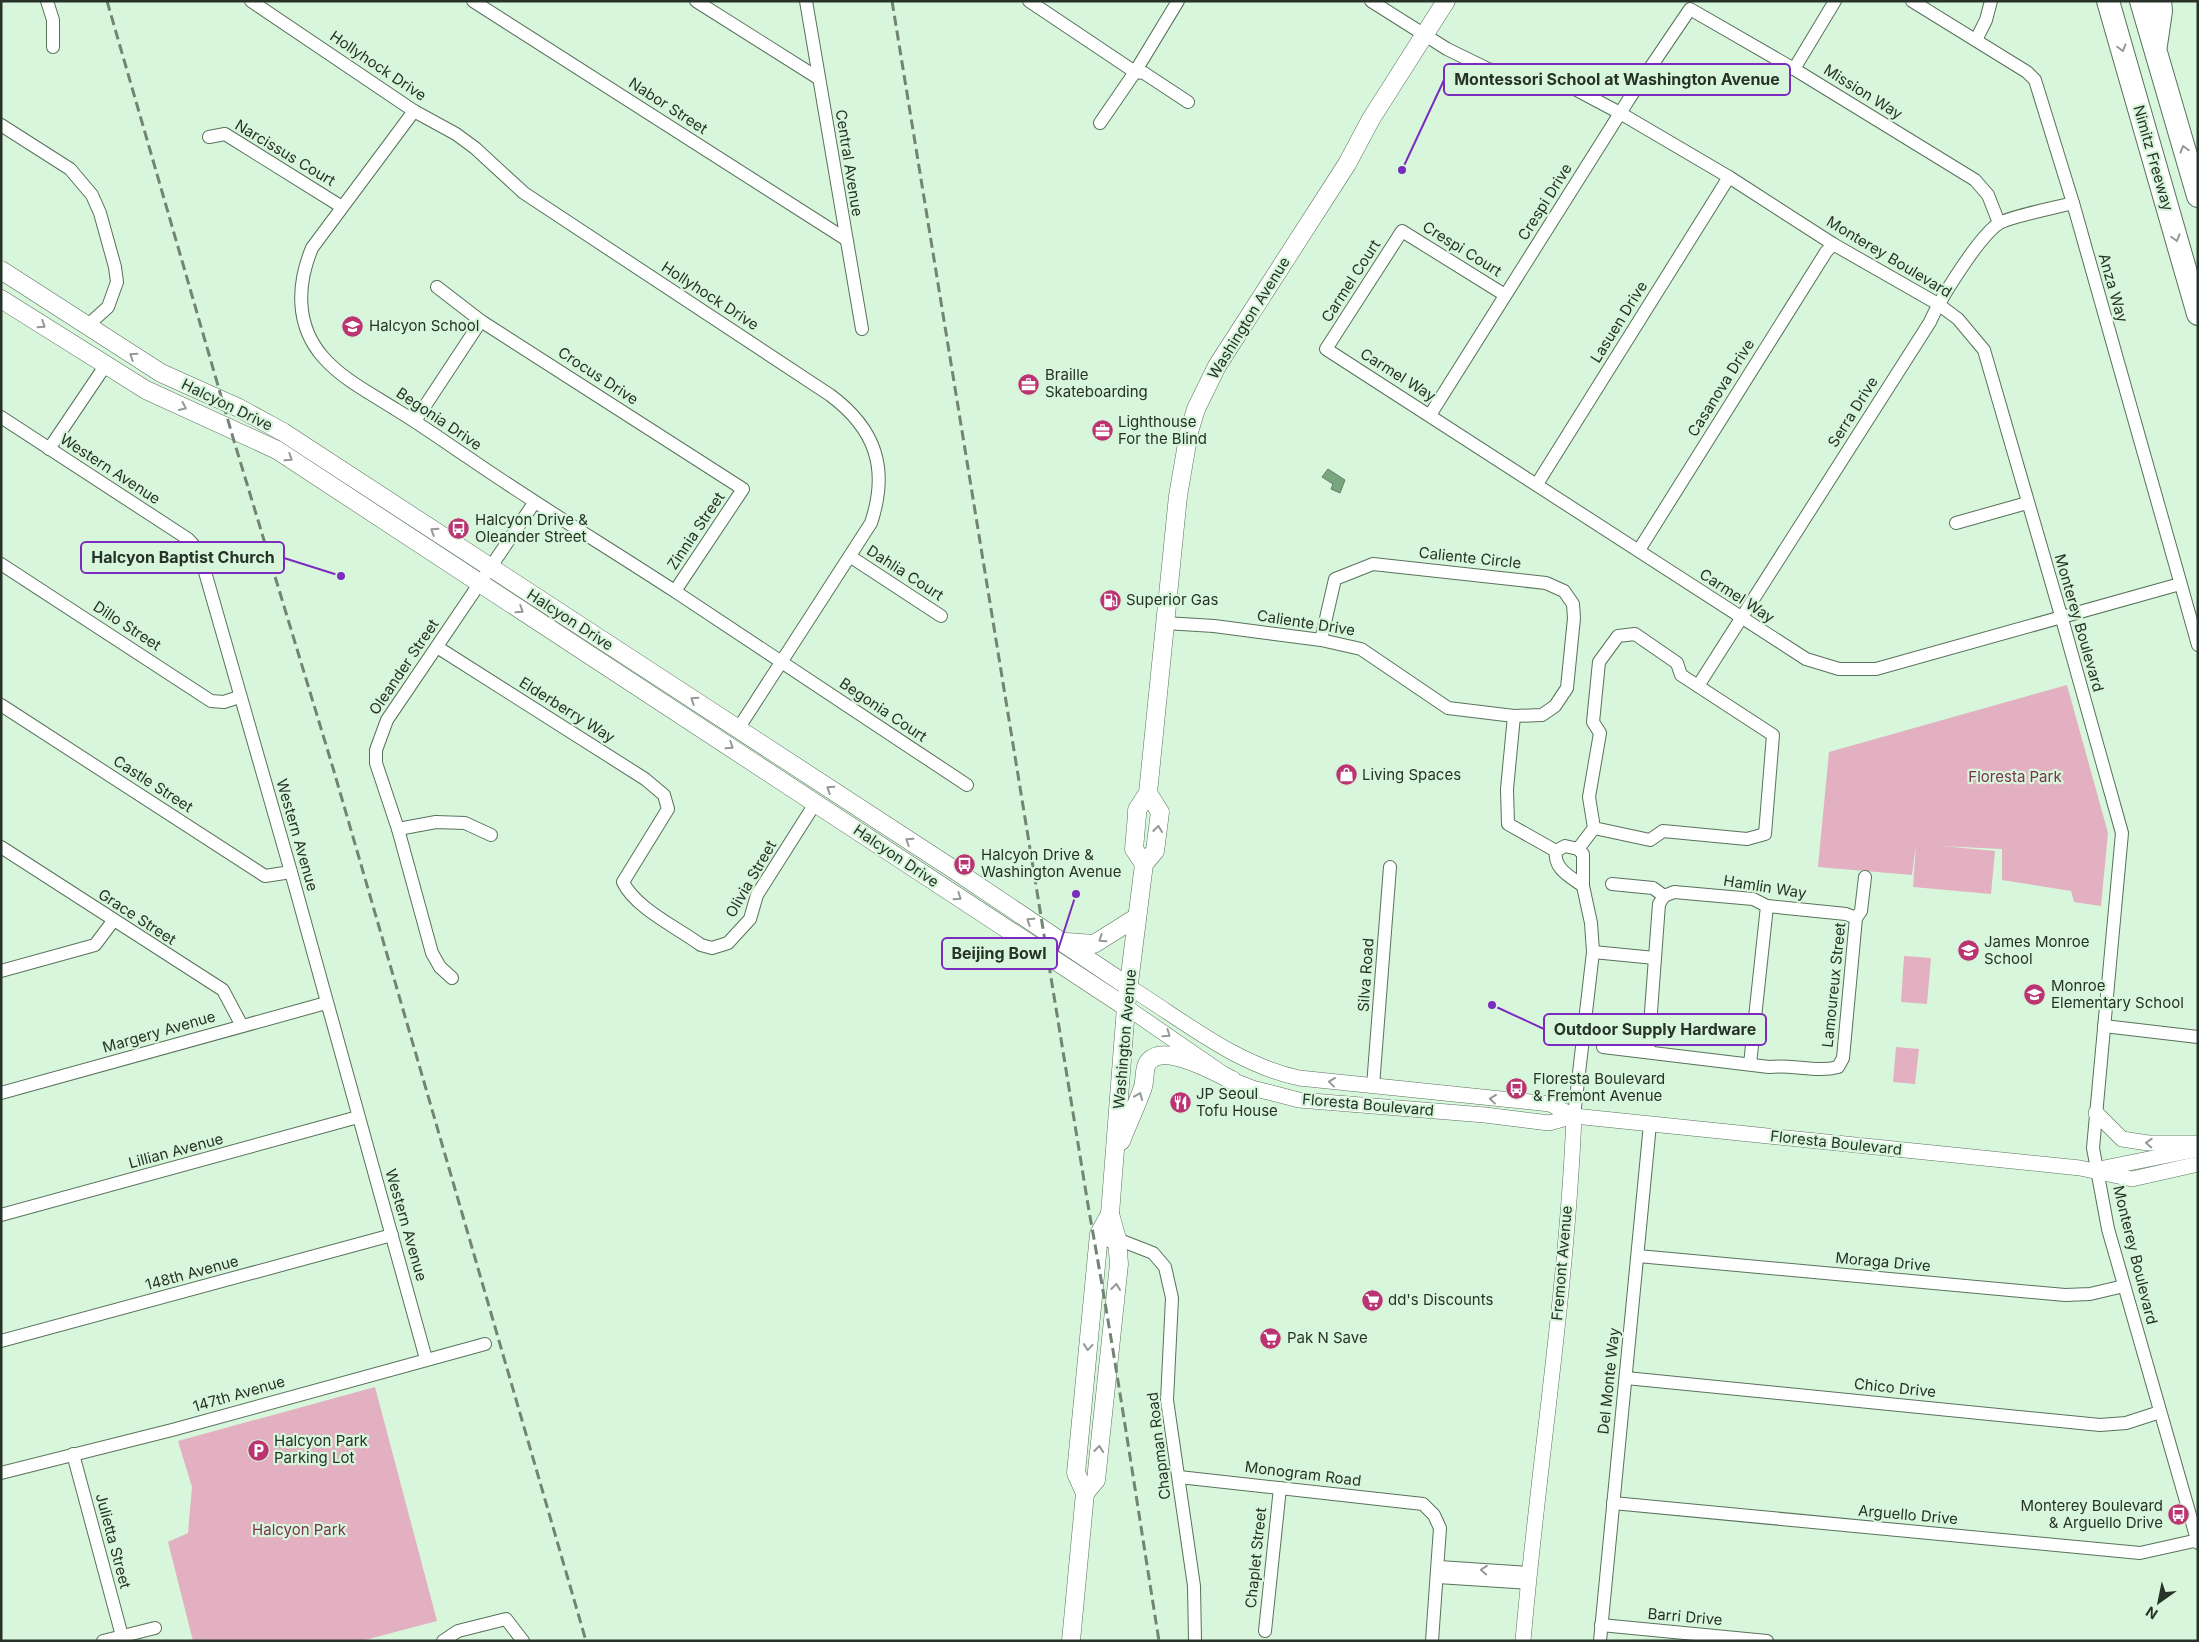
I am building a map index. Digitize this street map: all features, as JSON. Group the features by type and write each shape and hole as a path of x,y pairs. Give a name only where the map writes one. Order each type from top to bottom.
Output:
{"highway":[{"name":"Nimitz Freeway","path":"2108,1 2198,314"},
{"path":"2141,1 2198,196"},
{"path":"2155,50 2161,11 2160,1"}],"main road":[{"name":"Washington Avenue","path":"1085,1493 1096,1480 1119,1264 1117,1239 1110,1214 1126,1007 1144,864 1155,851 1160,812 1148,793 1178,496 1189,432 1196,409 1217,366 1337,180 1371,118 1446,1"},
{"name":"Halcyon Drive","path":"1,270 161,373 239,408 282,432 364,484 1129,987"},
{"name":"Halcyon Drive","path":"1,299 146,390 277,450 1126,1007"},
{"path":"327,483 364,484"},
{"path":"1062,942 1094,944 1137,917"},
{"path":"1114,1158 1144,1085 1147,1064 1157,1056 1173,1056 1188,1060 1232,1080"},
{"name":"Washington Avenue","path":"1071,1641 1085,1493 1076,1473 1099,1234 1110,1214"}],"street":[{"path":"47,1 53,20 53,47"},
{"name":"Hollyhock Drive","path":"251,1 414,110 456,134 475,148 524,193 846,406 870,438 879,470 880,486 871,524 738,729"},
{"name":"Nabor Street","path":"473,1 844,238"},
{"path":"696,1 818,78"},
{"name":"Central Avenue","path":"806,1 844,238 862,329"},
{"path":"1029,1 1135,72 1144,73 1188,102"},
{"path":"1100,122 1135,72 1178,1"},
{"name":"Monterey Boulevard","path":"1371,1 1424,35 1488,69 1533,78 1558,80 1620,113 1729,177 1834,244 1938,304 1958,319 1984,350 1992,372 2027,502 2122,833 2092,1148 2098,1170 2105,1217 2197,1541"},
{"path":"1794,69 1835,1"},
{"name":"Anza Way","path":"1912,1 2027,72 2035,80 2073,204 2198,646"},
{"path":"1976,40 1986,20 1991,1"},
{"name":"Mission Way","path":"1690,9 1794,69 1974,180 1988,195 1999,223"},
{"name":"Crespi Drive","path":"1430,415 1620,113 1690,9"},
{"name":"Begonia Drive","path":"414,110 312,248 303,270 300,295 302,315 310,338 322,357 344,376 415,421 534,503 781,662"},
{"path":"1,125 70,169 92,195 100,213 115,267 117,282 108,307 87,326"},
{"name":"Narcissus Court","path":"209,137 225,134 342,207"},
{"name":"Lasuen Drive","path":"1537,484 1729,177"},
{"path":"1999,223 2073,204"},
{"name":"Serra Drive","path":"1698,686 1930,322 1938,304 1988,235 1999,223"},
{"name":"Crespi Court","path":"1402,231 1505,295"},
{"name":"Carmel Court","path":"1326,350 1402,231"},
{"name":"Casanova Drive","path":"1639,550 1820,260 1834,244"},
{"name":"Crocus Drive","path":"437,287 481,320 743,489"},
{"path":"415,421 481,320"},
{"name":"Carmel Way","path":"1326,350 1639,550 1741,619 1806,659 1839,669 1876,669 2062,619 2180,584"},
{"path":"50,449 105,366"},
{"name":"Western Avenue","path":"1,417 188,539 199,551 239,697 291,872 426,1359"},
{"name":"Zinnia Street","path":"675,592 743,489"},
{"path":"1956,523 2027,502"},
{"name":"Oleander Street","path":"452,978 440,967 432,953 398,829 376,763 376,750 387,720 534,503"},
{"name":"Dahlia Court","path":"850,557 941,616"},
{"name":"Dillo Street","path":"1,564 211,701 224,702 239,697"},
{"name":"Caliente Circle","path":"1321,640 1335,579 1373,564 1546,583 1564,591 1573,604 1572,644 1567,688"},
{"name":"Caliente Drive","path":"1165,623 1214,626 1321,640 1361,649 1448,708 1514,716 1542,715 1555,706 1567,688"},
{"path":"1556,852 1565,846 1578,849 1594,828 1589,797 1600,733 1594,722 1598,662 1618,636 1635,634 1677,663 1681,676 1773,735 1765,834 1747,839 1663,831 1650,840 1594,828"},
{"name":"Elderberry Way","path":"437,647 645,779 664,795 668,810 623,882 627,892 638,903 701,945 712,948 728,943"},
{"name":"Begonia Court","path":"781,662 967,786"},
{"name":"Castle Street","path":"1,705 265,876 291,872"},
{"path":"1514,716 1508,788 1508,824 1556,852"},
{"name":"Olivia Street","path":"728,943 750,918 757,895 816,802"},
{"path":"398,829 436,822 465,823 491,835"},
{"name":"Grace Street","path":"1,848 223,990 242,1026"},
{"name":"Fremont Avenue","path":"1523,1641 1557,1325 1574,1116 1594,952 1591,923 1583,886 1583,854 1578,849"},
{"path":"1556,852 1555,857 1561,870 1583,886"},
{"name":"Silva Road","path":"1374,1086 1390,866"},
{"name":"Lamoureux Street","path":"1750,1064 1830,1069 1838,1067 1843,1058 1856,918 1862,911 1865,877"},
{"name":"Hamlin Way","path":"1612,884 1654,888 1664,896 1674,892 1753,899 1767,906 1846,914 1856,918"},
{"path":"1648,1052 1660,904 1664,896"},
{"path":"1603,1047 1750,1064 1767,906"},
{"path":"1,971 95,945 113,921"},
{"path":"1594,952 1655,958"},
{"name":"Floresta Boulevard","path":"1129,987 1244,1060 1278,1073 1299,1078 1550,1104 1574,1116 2098,1170 2132,1179 2198,1164"},
{"name":"Margery Avenue","path":"1,1093 326,1003"},
{"name":"Floresta Boulevard","path":"1126,1007 1232,1080 1252,1088 1299,1100 1486,1115 1549,1123 1574,1116"},
{"path":"2104,1026 2198,1037"},
{"path":"2096,1113 2122,1139 2148,1143 2198,1143"},
{"name":"Lillian Avenue","path":"1,1215 358,1117"},
{"name":"Del Monte Way","path":"1600,1641 1650,1124"},
{"name":"Floresta Boulevard","path":"2098,1170 2198,1149"},
{"name":"148th Avenue","path":"1,1341 392,1235"},
{"path":"1098,1251 1117,1239"},
{"name":"Chapman Road","path":"1117,1239 1153,1253 1165,1267 1172,1298 1167,1400 1194,1586 1195,1641"},
{"name":"Moraga Drive","path":"1638,1256 2065,1295 2090,1294 2124,1286"},
{"name":"147th Avenue","path":"1,1474 72,1454 188,1426 485,1344"},
{"name":"Chico Drive","path":"1626,1378 2100,1425 2126,1422 2160,1412"},
{"name":"Julietta Street","path":"72,1454 122,1636"},
{"name":"Monogram Road","path":"1179,1477 1423,1504 1434,1515 1440,1528 1439,1572"},
{"name":"Chaplet Street","path":"1265,1631 1280,1488"},
{"name":"Arguello Drive","path":"1614,1503 2140,1553 2197,1541"},
{"path":"1432,1641 1439,1572 1529,1578"},
{"path":"443,1641 458,1631 506,1619 524,1641"},
{"name":"Barri Drive","path":"1601,1625 1767,1641"},
{"path":"103,1641 155,1628"}],"green space":[{"name":"Floresta Park","path":"2067,685 2108,833 2101,906 2074,902 2071,891 2002,880 2002,849 1941,846 1995,851 1991,894 1913,887 1916,844 1912,875 1818,867 1829,752"},
{"path":"1904,956 1931,958 1927,1004 1901,1002"},
{"path":"1896,1047 1919,1049 1915,1084 1893,1082"},
{"name":"Halcyon Park","path":"375,1387 437,1621 361,1641 193,1641 168,1542 188,1533 192,1487 178,1441"}],"shaded area":[{"path":"1328,469 1345,480 1340,493 1331,489 1333,484 1322,477"}],"railway":[{"path":"107,1 234,441 333,768 586,1641"},
{"path":"892,1 1089,1211 1117,1372 1159,1641"}],"place":[{"name":"Montessori School at Washington Avenue","path":"1402,170"},
{"name":"Halcyon School","path":"353,326"},
{"name":"Braille Skateboarding","path":"1029,384"},
{"name":"Lighthouse For the Blind","path":"1102,431"},
{"name":"Halcyon Drive & Oleander Street","path":"459,529"},
{"name":"Halcyon Baptist Church","path":"341,576"},
{"name":"Superior Gas","path":"1110,600"},
{"name":"Living Spaces","path":"1346,775"},
{"name":"Halcyon Drive & Washington Avenue","path":"965,864"},
{"name":"Beijing Bowl","path":"1076,894"},
{"name":"James Monroe School","path":"1968,951"},
{"name":"Monroe Elementary School","path":"2035,995"},
{"name":"Outdoor Supply Hardware","path":"1492,1005"},
{"name":"Floresta Boulevard & Fremont Avenue","path":"1517,1088"},
{"name":"JP Seoul Tofu House","path":"1180,1103"},
{"name":"dd's Discounts","path":"1372,1300"},
{"name":"Pak N Save","path":"1271,1338"},
{"name":"Halcyon Park Parking Lot","path":"258,1450"},
{"name":"Monterey Boulevard & Arguello Drive","path":"2179,1515"}]}
